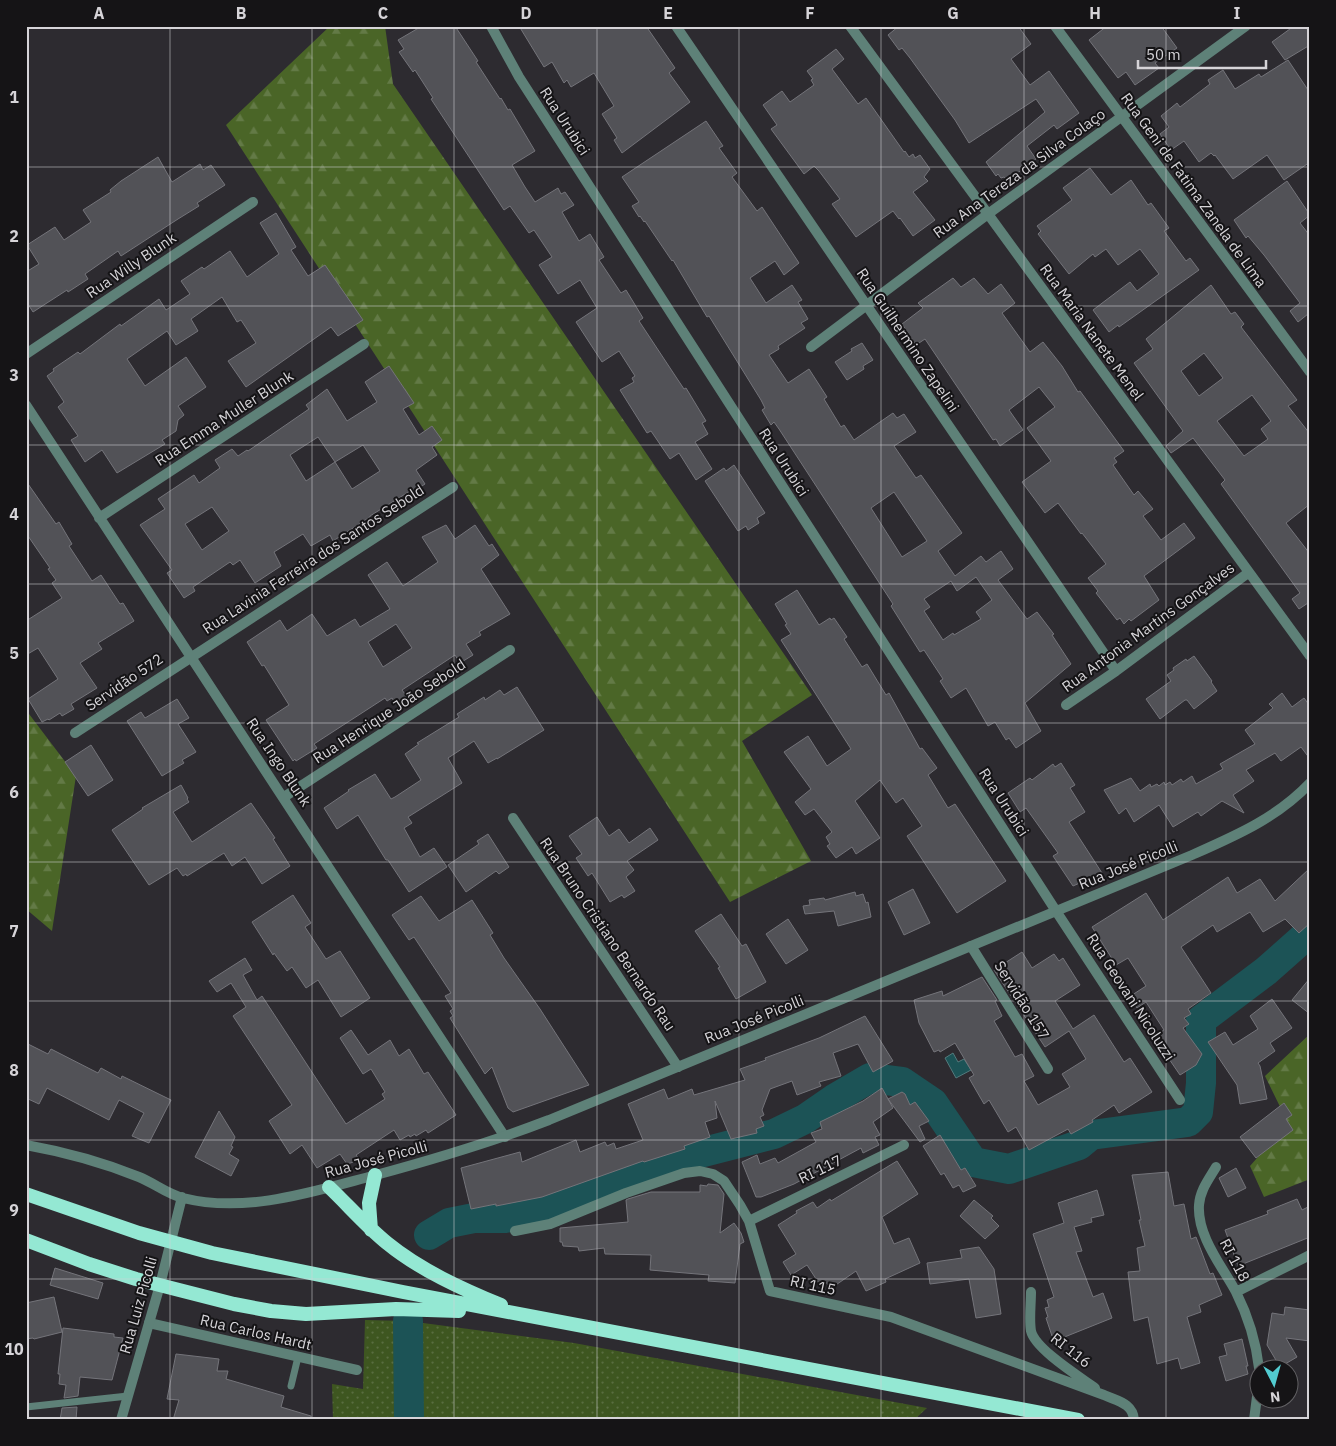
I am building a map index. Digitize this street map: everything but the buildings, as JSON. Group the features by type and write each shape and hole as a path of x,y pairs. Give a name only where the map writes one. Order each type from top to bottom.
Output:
{"highway":[{"path":"371,1230 369,1203 374,1175"},
{"path":"329,1187 371,1230 389,1245 435,1275 476,1295 530,1316"},
{"path":"26,1194 139,1234 212,1253 393,1291 1078,1420"},
{"path":"26,1240 89,1264 160,1285 271,1312 306,1314 396,1309 437,1309 530,1316"}],"street":[{"name":"Rua Urubici","path":"491,26 519,77 1056,911"},
{"name":"Rua Guilhermino Zapelini","path":"676,26 1116,671"},
{"name":"Rua Maria Nanete Menel","path":"850,26 1310,656"},
{"name":"Rua Geni de Fatima Zanela de Lima","path":"1055,26 1310,372"},
{"name":"Rua Ana Tereza da Silva Colaço","path":"811,347 988,214 1246,26"},
{"name":"Rua Willy Blunk","path":"26,354 253,202"},
{"name":"Rua Emma Muller Blunk","path":"99,518 364,344"},
{"name":"Rua Ingo Blunk","path":"26,405 505,1137"},
{"name":"Rua Lavinia Ferreira dos Santos Sebold","path":"190,657 453,487"},
{"name":"Rua Antonia Martins Gonçalves","path":"1066,705 1116,671 1248,572"},
{"name":"Rua Henrique João Sebold","path":"284,797 510,650"},
{"name":"Servidão 572","path":"75,733 190,657"},
{"name":"Rua José Picolli","path":"182,1198 246,1203 296,1195 374,1175 505,1137 1232,837 1272,816 1298,796 1310,783"},
{"name":"Rua Bruno Cristiano Bernardo Rau","path":"513,818 678,1067"},
{"name":"Rua Geovani Nicoluzzi","path":"1056,911 1180,1100"},
{"name":"Servidão 157","path":"971,946 1048,1069"},
{"name":"RI 117","path":"749,1221 904,1144"},
{"path":"26,1145 74,1154 138,1176 182,1198"},
{"name":"RI 118","path":"1216,1167 1206,1182 1202,1194 1199,1205 1200,1221 1208,1243 1236,1292 1254,1338 1257,1358"},
{"name":"RI 115","path":"515,1231 550,1224 626,1193 684,1173 700,1171 712,1174 724,1181 731,1189 749,1221 770,1291 891,1318 1128,1405 1132,1409 1134,1420"},
{"name":"Rua Luiz Picolli","path":"121,1420 160,1285 182,1198"},
{"path":"1236,1292 1310,1255"},
{"name":"RI 116","path":"1031,1292 1032,1332 1037,1343 1046,1352 1104,1395"},
{"name":"Rua Carlos Hardt","path":"149,1323 357,1370"}],"lane":[{"path":"291,1386 298,1357"},
{"path":"26,1408 128,1396"}],"green space":[{"path":"330,26 385,26 393,84 812,695 742,741 811,861 730,902 226,125"},
{"path":"26,710 76,776 52,931 26,909"},
{"path":"1310,1034 1310,1179 1264,1197 1250,1166 1288,1123 1265,1076"},
{"path":"365,1320 408,1321 574,1343 927,1408 914,1420 333,1420 332,1384 363,1389"}],"water":[{"path":"953,1053 958,1062 964,1059 971,1070 956,1078 945,1058"}],"waterway":[{"path":"429,1235 449,1223 474,1218 505,1218 547,1210 602,1182 638,1178 657,1164 774,1134 805,1119 870,1078 902,1082 933,1103 973,1162 1009,1169 1079,1145 1091,1135 1188,1122 1198,1112 1201,1083 1201,1020 1266,971 1310,932"},
{"path":"408,1321 409,1420"}]}
